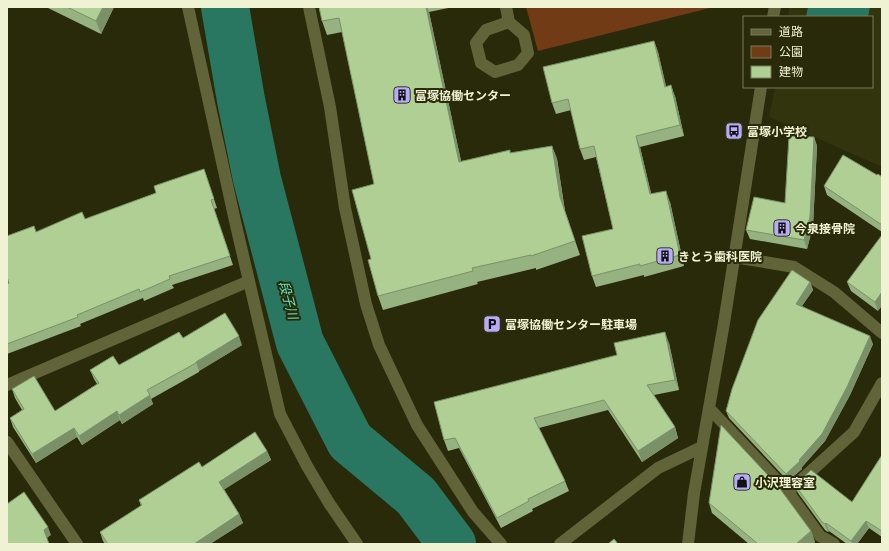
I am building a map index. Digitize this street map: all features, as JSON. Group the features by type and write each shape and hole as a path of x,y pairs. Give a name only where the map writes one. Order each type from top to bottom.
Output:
{"street":[{"path":"188,7 280,414 329,504 357,544"},
{"path":"309,7 330,107 345,208 366,304 379,345 417,425 473,512 501,544"},
{"path":"506,7 509,22 524,35 528,53 518,65 495,72 480,63 476,43 486,30 509,22"},
{"path":"688,544 694,493 761,88"},
{"path":"734,257 794,267 834,292 882,333"},
{"path":"7,385 249,281"},
{"path":"788,492 854,432 882,383"},
{"path":"709,408 788,492 820,536 834,544"},
{"path":"7,442 77,544"},
{"path":"560,544 658,468 702,446"}],"shaded area":[{"path":"789,7 882,7 882,167 769,117 775,88 873,88 873,16 788,16"}],"green space":[{"path":"526,7 714,7 538,51"}],"water":[{"path":"808,7 870,7 868,16 806,16"}],"building":[{"path":"67,7 103,7 96,21"},
{"path":"319,7 426,7 459,162 510,150 510,153 552,146 560,197 575,241 531,256 472,268 473,271 378,296 368,260 371,259 352,190 374,184 339,18 322,21"},
{"path":"654,41 665,87 671,85 680,125 636,136 650,194 666,191 680,255 640,266 640,264 592,276 582,236 613,229 594,146 580,149 568,99 552,103 543,67"},
{"path":"789,136 814,137 810,217 804,240 746,230 754,197 785,203"},
{"path":"843,155 882,177 882,225 824,186"},
{"path":"204,169 214,199 211,200 230,256 169,276 170,279 140,292 139,289 77,315 78,317 7,344 7,284 9,283 7,277 7,236 34,226 36,232 82,212 85,219 156,193 154,186"},
{"path":"882,235 882,292 875,302 847,282"},
{"path":"792,270 810,282 796,304 870,336 847,387 822,434 799,460 800,461 786,474 726,411 732,389 758,320"},
{"path":"225,313 239,336 196,363 147,390 150,395 119,415 117,411 79,436 74,428 32,454 10,418 24,409 12,389 34,376 55,411 99,383 90,370 113,356 119,365 179,332 183,338"},
{"path":"665,332 675,380 647,385 675,427 638,451 604,400 534,418 565,481 528,499 529,501 497,518 455,438 444,440 434,402 617,355 614,343"},
{"path":"721,425 778,486 811,531 796,544 758,544 709,503"},
{"path":"255,432 267,451 219,482 239,514 194,544 108,544 100,532 142,505 139,500 199,462 202,467"},
{"path":"882,455 882,531 866,521 851,541 826,523 825,524 822,522 795,485 811,470 852,502"},
{"path":"24,492 48,527 44,530 49,544 7,544 7,504"},
{"path":"614,539 618,544 608,544"}],"waterway":[{"name":"段子川","path":"225,7 241,100 257,179 300,343 350,441 416,496 452,544"}],"place":[{"name":"富塚協働センター","path":"402,95"},
{"name":"富塚小学校","path":"734,131"},
{"name":"今泉接骨院","path":"782,228"},
{"name":"きとう歯科医院","path":"665,256"},
{"name":"富塚協働センター駐車場","path":"492,324"},
{"name":"小沢理容室","path":"742,482"}]}
